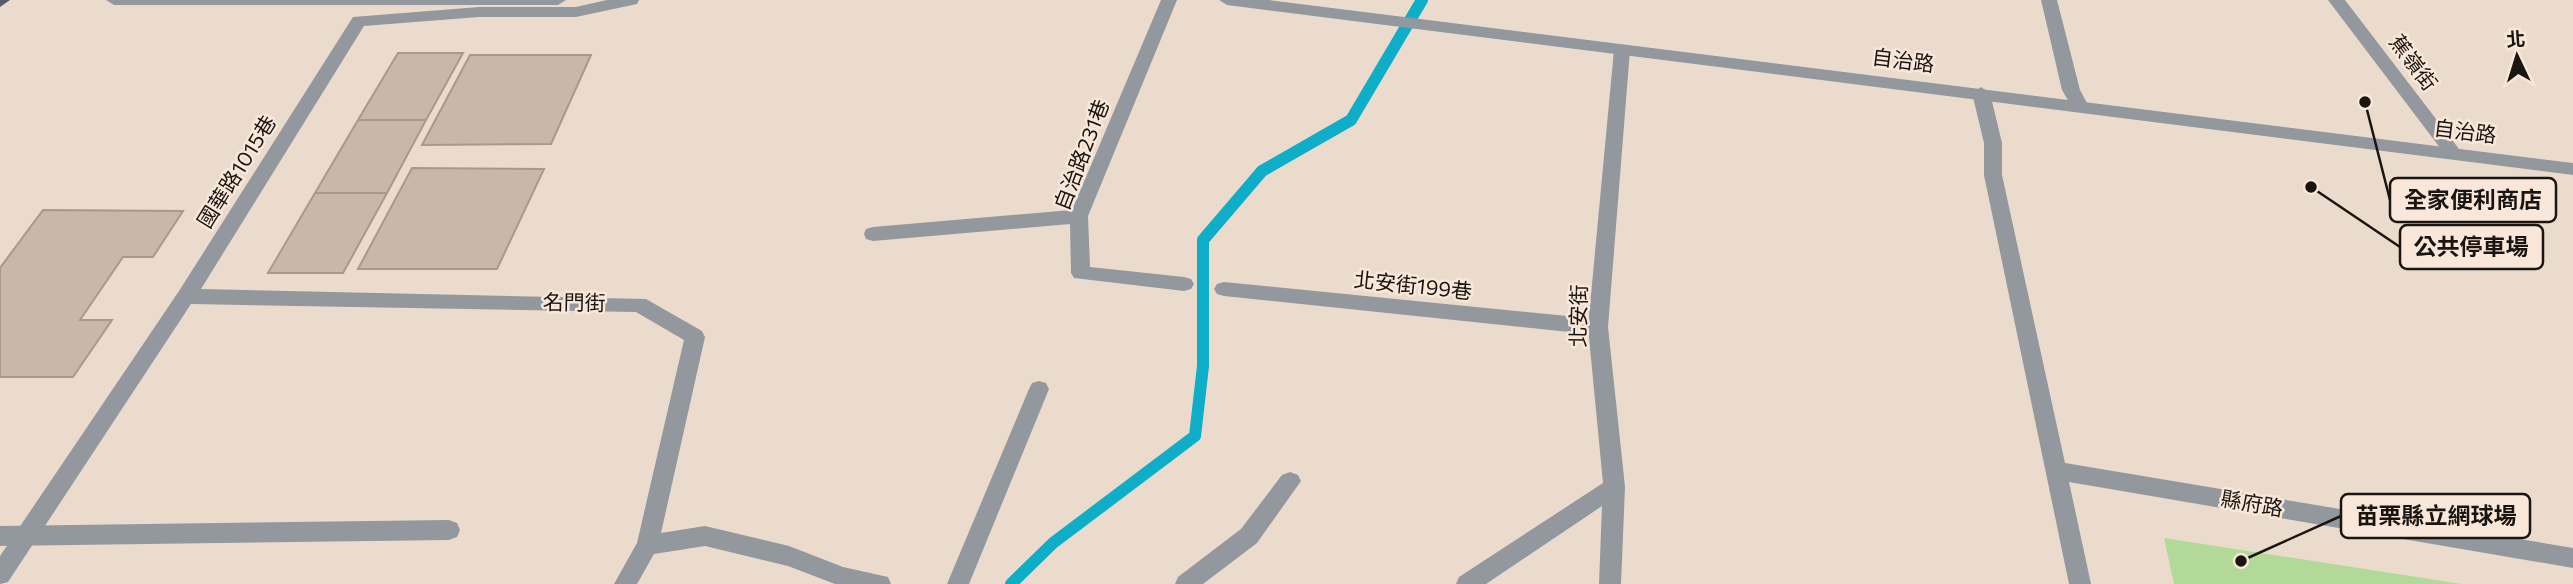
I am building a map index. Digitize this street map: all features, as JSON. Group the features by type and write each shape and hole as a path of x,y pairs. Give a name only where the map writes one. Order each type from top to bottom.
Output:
{"street":[{"path":"114,0 558,0"},
{"name":"國華路1015巷","path":"0,575 186,296 359,21 479,12 576,12 631,0"},
{"name":"自治路231巷","path":"1170,0 1079,216 1080,273 1184,284"},
{"name":"自治路","path":"1227,0 2573,169"},
{"path":"2049,0 2071,90 2079,105"},
{"name":"蕉嶺街","path":"2336,0 2453,153"},
{"name":"北安街","path":"1610,584 1614,487 1598,327 1622,50"},
{"path":"1981,93 1993,143 1993,175 2080,584"},
{"path":"873,234 1079,216"},
{"name":"北安街199巷","path":"1224,289 1598,327"},
{"name":"名門街","path":"186,296 639,304 695,337 647,545 625,584"},
{"path":"958,584 1040,389"},
{"name":"縣府路","path":"2056,471 2573,558"},
{"path":"1186,584 1249,536 1290,481"},
{"path":"1467,584 1614,487"},
{"path":"0,536 449,530"},
{"path":"647,545 705,536 789,556 843,577 877,584"}],"green space":[{"path":"2164,538 2462,584 2174,584"}],"building":[{"path":"398,53 463,53 426,120 358,120"},
{"path":"470,55 591,55 551,144 422,145"},
{"path":"358,120 426,120 387,193 315,193"},
{"path":"412,168 544,169 497,269 358,269"},
{"path":"315,193 387,193 343,273 268,273"},
{"path":"43,210 183,211 153,257 123,257 80,320 112,320 73,377 0,377 0,268"}],"waterway":[{"path":"1011,584 1053,543 1195,436 1203,366 1203,240 1262,171 1351,120 1422,0"}],"place":[{"name":"全家便利商店","path":"2365,102"},
{"name":"公共停車場","path":"2311,187"},
{"name":"苗栗縣立網球場","path":"2241,561"}]}
